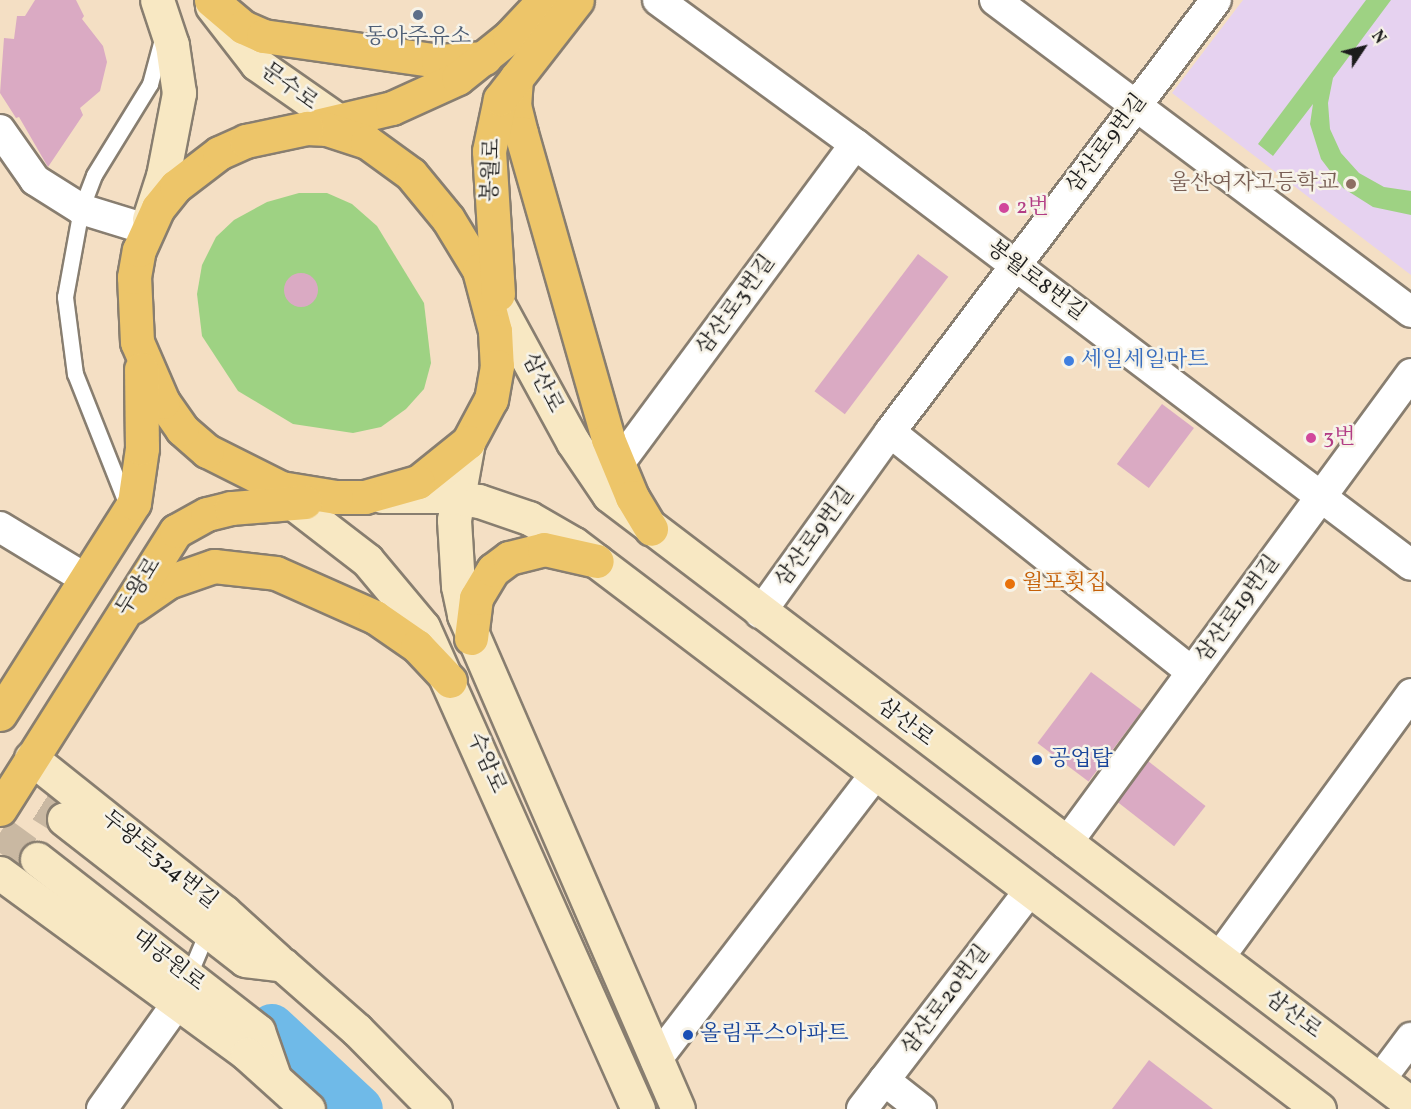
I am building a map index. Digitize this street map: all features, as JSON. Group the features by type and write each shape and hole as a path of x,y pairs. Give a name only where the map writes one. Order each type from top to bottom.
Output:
{"main road":[{"path":"210,0 243,27 263,36 438,61 485,58"},
{"name":"문수로","path":"210,0 257,64 388,154"},
{"path":"146,229 176,186 219,153 246,141 338,121 425,95 485,58 544,0"},
{"name":"봉월로","path":"497,366 499,304 489,151 500,99 577,0"},
{"path":"0,714 10,688 86,579 123,521 136,492 142,448 143,409 134,277 163,176 179,93 172,45 159,5"},
{"path":"516,78 514,105 521,133 617,466 651,529"},
{"path":"307,128 345,134 388,154 431,196 479,270 495,331 497,366 491,399 468,442 418,482 365,497"},
{"name":"삼산로","path":"479,270 592,474 609,495 760,612 1411,1104"},
{"path":"137,342 163,402 182,429 207,451 254,477 307,494 365,497 457,497 529,518 597,561 1319,1109"},
{"name":"수암로","path":"468,442 457,497 454,548 458,586 471,638 678,1109"},
{"name":"수암로","path":"254,477 296,503 388,581 423,627 450,681 638,1109"},
{"name":"두왕로","path":"0,808 166,544 190,522 231,508 365,497"},
{"path":"471,638 476,598 493,570 508,558 544,549 597,561"},
{"path":"119,618 145,596 191,572 214,566 266,571 307,584 375,617 417,646 450,681"},
{"name":"두왕로324번길","path":"32,758 215,904 357,1030 435,1109"},
{"path":"64,819 246,960 283,965"},
{"name":"대공원로","path":"37,859 183,989"},
{"path":"0,873 183,989 308,1109"}],"street":[{"name":"봉월로8번길","path":"658,0 855,144 1411,565"},
{"path":"995,0 1137,104 1411,312"},
{"name":"삼산로9번길","path":"760,612 890,432 1216,0"},
{"path":"0,130 35,180 81,209 146,229"},
{"name":"삼산로3번길","path":"617,466 855,144"},
{"name":"삼산로19번길","path":"1066,844 1319,496 1411,374"},
{"path":"890,432 1192,672"},
{"path":"0,527 86,579"},
{"path":"1218,959 1411,694"},
{"path":"656,1060 876,773"},
{"name":"삼산로20번길","path":"862,1109 1030,890"},
{"path":"102,1109 183,989"},
{"path":"1379,1081 1411,1038"},
{"path":"884,1080 921,1109"}],"lane":[{"path":"123,521 126,504 122,485 85,406 69,340 65,297 81,209 94,175 138,108 157,68 159,5"},
{"path":"183,989 207,932"}],"shaded area":[{"name":"울산여자고등학교","path":"1243,0 1411,0 1411,275 1172,93"}],"green space":[{"path":"1366,0 1391,0 1333,78 1328,103 1330,129 1341,153 1359,173 1384,187 1411,191 1411,215 1373,207 1343,188 1321,159 1310,124 1313,104 1273,156 1258,144"},
{"path":"299,193 327,193 352,204 377,226 424,303 431,363 424,389 406,409 381,427 353,433 293,424 238,391 202,336 197,294 202,265 216,237 234,220 267,202"}],"building":[{"path":"35,0 76,0 84,16 82,19 103,46 107,62 100,91 80,108 83,115 48,167 19,117 16,118 0,93 4,38 14,39 17,16 25,16"},
{"path":"918,254 948,277 845,414 814,391"},
{"path":"301,273 313,278 318,290 313,302 301,307 289,302 284,290 289,278"},
{"path":"1162,404 1194,428 1149,488 1117,464"},
{"path":"1091,672 1142,711 1089,782 1037,743"},
{"path":"1148,761 1206,806 1174,846 1117,801"},
{"path":"1149,1060 1213,1109 1112,1109"}],"waterway":[{"path":"272,1027 360,1109"}],"tunnel":[{"path":"0,779 64,819"},
{"path":"0,832 37,859"}],"place":[{"name":"동아주유소","path":"418,15"},
{"name":"울산여자고등학교","path":"1351,184"},
{"name":"2번","path":"1004,208"},
{"name":"세일세일마트","path":"1069,361"},
{"name":"3번","path":"1311,438"},
{"name":"월포횟집","path":"1010,584"},
{"name":"공업탑","path":"1037,760"},
{"name":"올림푸스아파트","path":"688,1035"}]}
